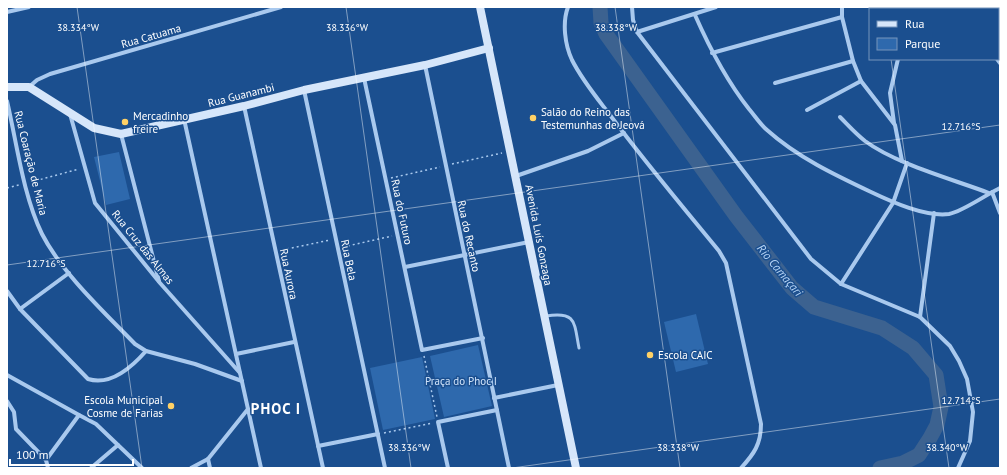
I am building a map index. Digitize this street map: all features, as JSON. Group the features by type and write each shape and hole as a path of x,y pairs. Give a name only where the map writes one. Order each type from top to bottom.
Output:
{"street":[{"path":"7,12 30,7"},
{"name":"Rua Catuama","path":"29,87 36,80 50,74 138,50 281,7"},
{"name":"Avenida Luís Gonzaga","path":"480,7 576,468"},
{"path":"568,7 565,32 572,59 580,74 624,133 719,251 726,263 761,424 761,436 757,448 752,456 740,468"},
{"path":"632,7 633,20 637,32 797,243 811,259 841,284 920,317 950,346 967,378 971,398 972,426 970,440 958,468"},
{"path":"637,32 695,15 716,7"},
{"path":"842,7 842,17 853,60 861,81 895,125"},
{"path":"695,15 712,53 736,92 765,128 774,136 830,173 893,202 934,213 951,214 1000,188"},
{"path":"712,53 842,17"},
{"name":"Rua Guanambi","path":"29,87 94,128 121,134 244,106 304,90 425,65 489,48"},
{"path":"775,84 853,60"},
{"path":"898,60 890,93 902,161"},
{"name":"Rua do Recanto","path":"425,65 509,468"},
{"name":"Rua do Futuro","path":"364,77 422,350"},
{"path":"807,110 861,81"},
{"path":"7,87 29,87"},
{"name":"Rua Bela","path":"304,90 385,468"},
{"name":"Rua Coaração de Maria","path":"7,101 25,184 35,218 51,249 69,273 135,344 146,351 195,364 242,381"},
{"name":"Rua Aurora","path":"244,106 322,468"},
{"name":"Rua Cruz das Almas","path":"69,111 95,202 160,283 240,373"},
{"path":"840,117 865,141 902,161 990,192 1000,213"},
{"path":"184,119 261,468"},
{"path":"516,176 583,153 624,133"},
{"path":"121,134 160,283"},
{"path":"841,284 893,202 907,163"},
{"path":"920,317 934,213"},
{"path":"405,267 529,242"},
{"path":"20,309 69,273"},
{"path":"7,291 20,309 88,379 98,381 116,376 137,362 146,351"},
{"path":"422,350 483,338"},
{"path":"236,354 294,342"},
{"path":"7,374 96,424 142,468"},
{"path":"494,398 558,385"},
{"path":"7,401 14,412 16,429 46,460 48,468"},
{"path":"191,468 208,459 248,409"},
{"path":"448,468 438,422 496,410"},
{"path":"46,460 79,415"},
{"path":"318,446 378,434"},
{"path":"91,468 118,445"},
{"path":"208,459 210,468"}],"lane":[{"path":"544,317 564,315 570,316 574,322 579,348"}],"path":[{"path":"7,188 85,168"},
{"path":"337,248 398,234"},
{"path":"275,252 335,239"},
{"path":"378,434 438,422 422,350"}],"green space":[{"path":"119,152 130,199 106,205 94,157"},
{"path":"696,314 708,364 676,372 664,322"},
{"name":"Praça do Phoc I","path":"478,345 492,406 444,417 430,356"},
{"path":"422,357 435,419 383,430 370,368"}],"waterway":[{"name":"Rio Camaçari","path":"600,7 601,23 606,34 736,216 792,288 814,307 882,328 913,348 936,375 941,407 937,425 930,438 919,455 903,463 880,468"}],"place":[{"name":"Salão do Reino das Testemunhas de Jeová","path":"533,118"},
{"name":"Mercadinho freire","path":"125,122"},
{"name":"Escola CAIC","path":"650,355"},
{"name":"Escola Municipal Cosme de Farias","path":"171,406"}],"district":[{"name":"PHOC I","path":"276,408"}]}
